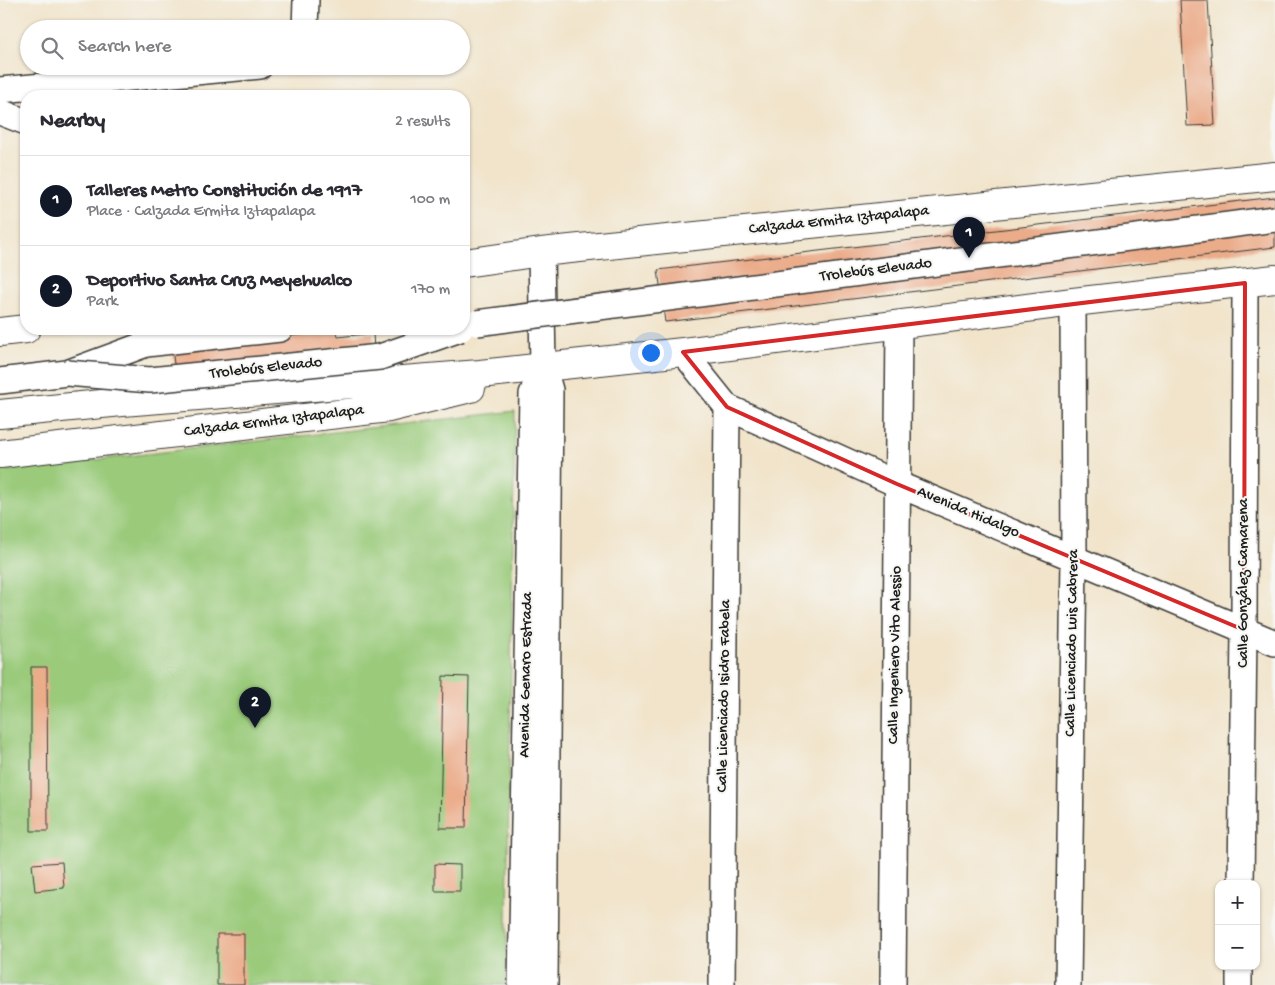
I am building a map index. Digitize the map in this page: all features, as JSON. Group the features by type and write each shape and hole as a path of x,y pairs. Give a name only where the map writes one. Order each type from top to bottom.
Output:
{"main road":[{"name":"Calzada Ermita Iztapalapa","path":"470,262 541,252 1275,176"},
{"name":"Calzada Ermita Iztapalapa","path":"0,414 122,402 472,375 683,352 1073,302 1275,279"},
{"path":"0,332 20,329"},
{"name":"Calzada Ermita Iztapalapa","path":"0,454 389,408 466,390 543,366"}],"street":[{"path":"305,20 306,0"},
{"path":"0,90 162,75"},
{"path":"0,112 20,120"},
{"name":"Trolebús Elevado","path":"470,324 1275,219"},
{"name":"Avenida Genaro Estrada","path":"541,252 543,366 550,390 545,985"},
{"name":"Calle González Camarena","path":"1241,880 1245,283"},
{"name":"Calle Licenciado Luis Cabrera","path":"1068,985 1074,558 1073,302"},
{"name":"Calle Ingeniero Vito Alessio","path":"893,985 899,324"},
{"name":"Trolebús Elevado","path":"67,374 146,344 226,335"},
{"name":"Trolebús Elevado","path":"0,382 67,374 150,380 380,357 439,335"},
{"name":"Avenida Hidalgo","path":"683,352 727,407 897,484 1275,643"},
{"name":"Avenida Genaro Estrada","path":"521,985 532,394 543,366"},
{"name":"Calle Licenciado Isidro Fabela","path":"722,985 727,407"},
{"path":"1239,985 1240,970"}],"highlighted area":[{"path":"1245,283 1244,630 897,484 727,407 683,352"}],"green space":[{"path":"515,411 506,985 0,985 0,471"}],"building":[{"path":"1180,0 1208,0 1215,125 1187,126"},
{"path":"1275,197 1275,247 665,322 658,270"},
{"path":"298,335 338,335 338,337 373,335 374,351 175,372 172,348"},
{"path":"31,667 47,667 48,831 31,831"},
{"path":"443,676 469,677 466,828 440,828"},
{"path":"62,862 64,888 35,891 32,864"},
{"path":"435,864 460,865 460,891 435,891"},
{"path":"217,934 244,934 244,985 217,985"}],"place":[{"name":"Talleres Metro Constitución de 1917","path":"969,258"},
{"name":"Deportivo Santa Cruz Meyehualco","path":"255,728"}]}
